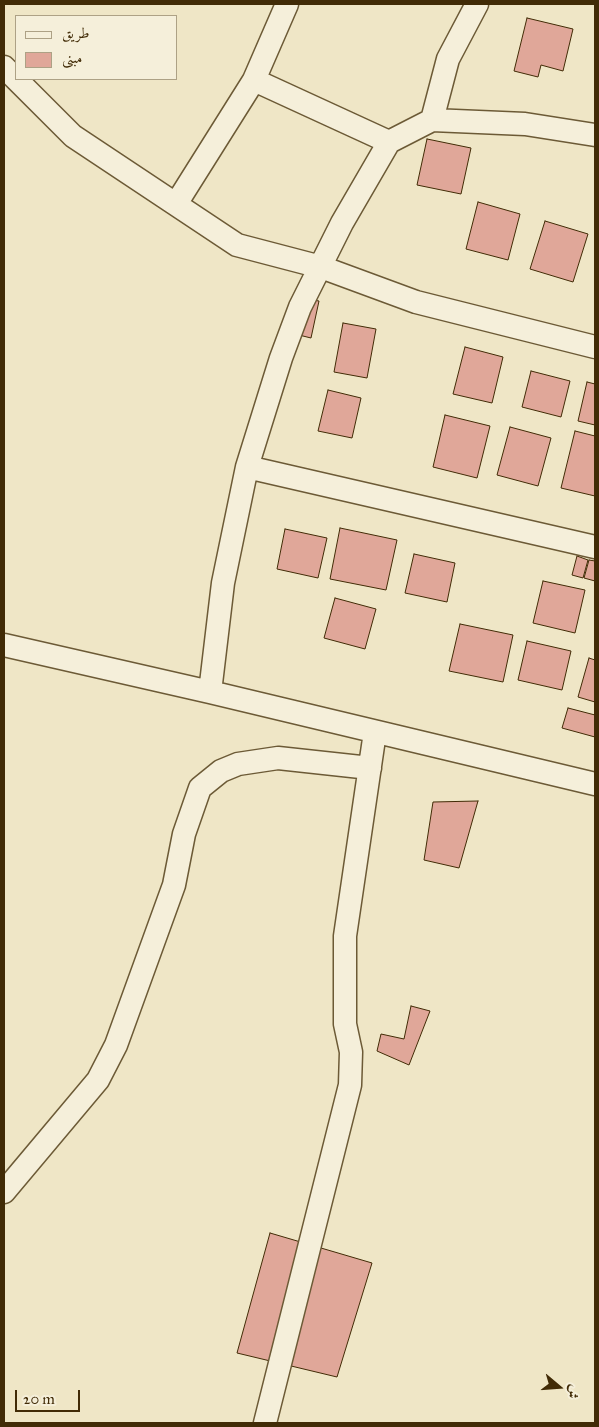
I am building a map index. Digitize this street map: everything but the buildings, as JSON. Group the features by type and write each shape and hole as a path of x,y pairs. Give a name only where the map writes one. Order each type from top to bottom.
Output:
{"street":[{"path":"176,204 254,80 287,4"},
{"path":"432,120 448,59 477,4"},
{"path":"4,66 15,77"},
{"path":"18,80 73,136 237,245 321,267 416,302 595,347"},
{"path":"254,80 389,142"},
{"path":"210,692 223,583 247,467 281,358 300,307 342,223 389,142 432,120 525,124 595,135"},
{"path":"247,467 595,547"},
{"path":"4,645 595,784"},
{"path":"265,1423 350,1085 351,1052 345,1024 345,936 376,732"},
{"path":"4,1192 98,1080 116,1045 174,885 184,834 200,788 221,771 238,764 278,758 370,768"}]}
